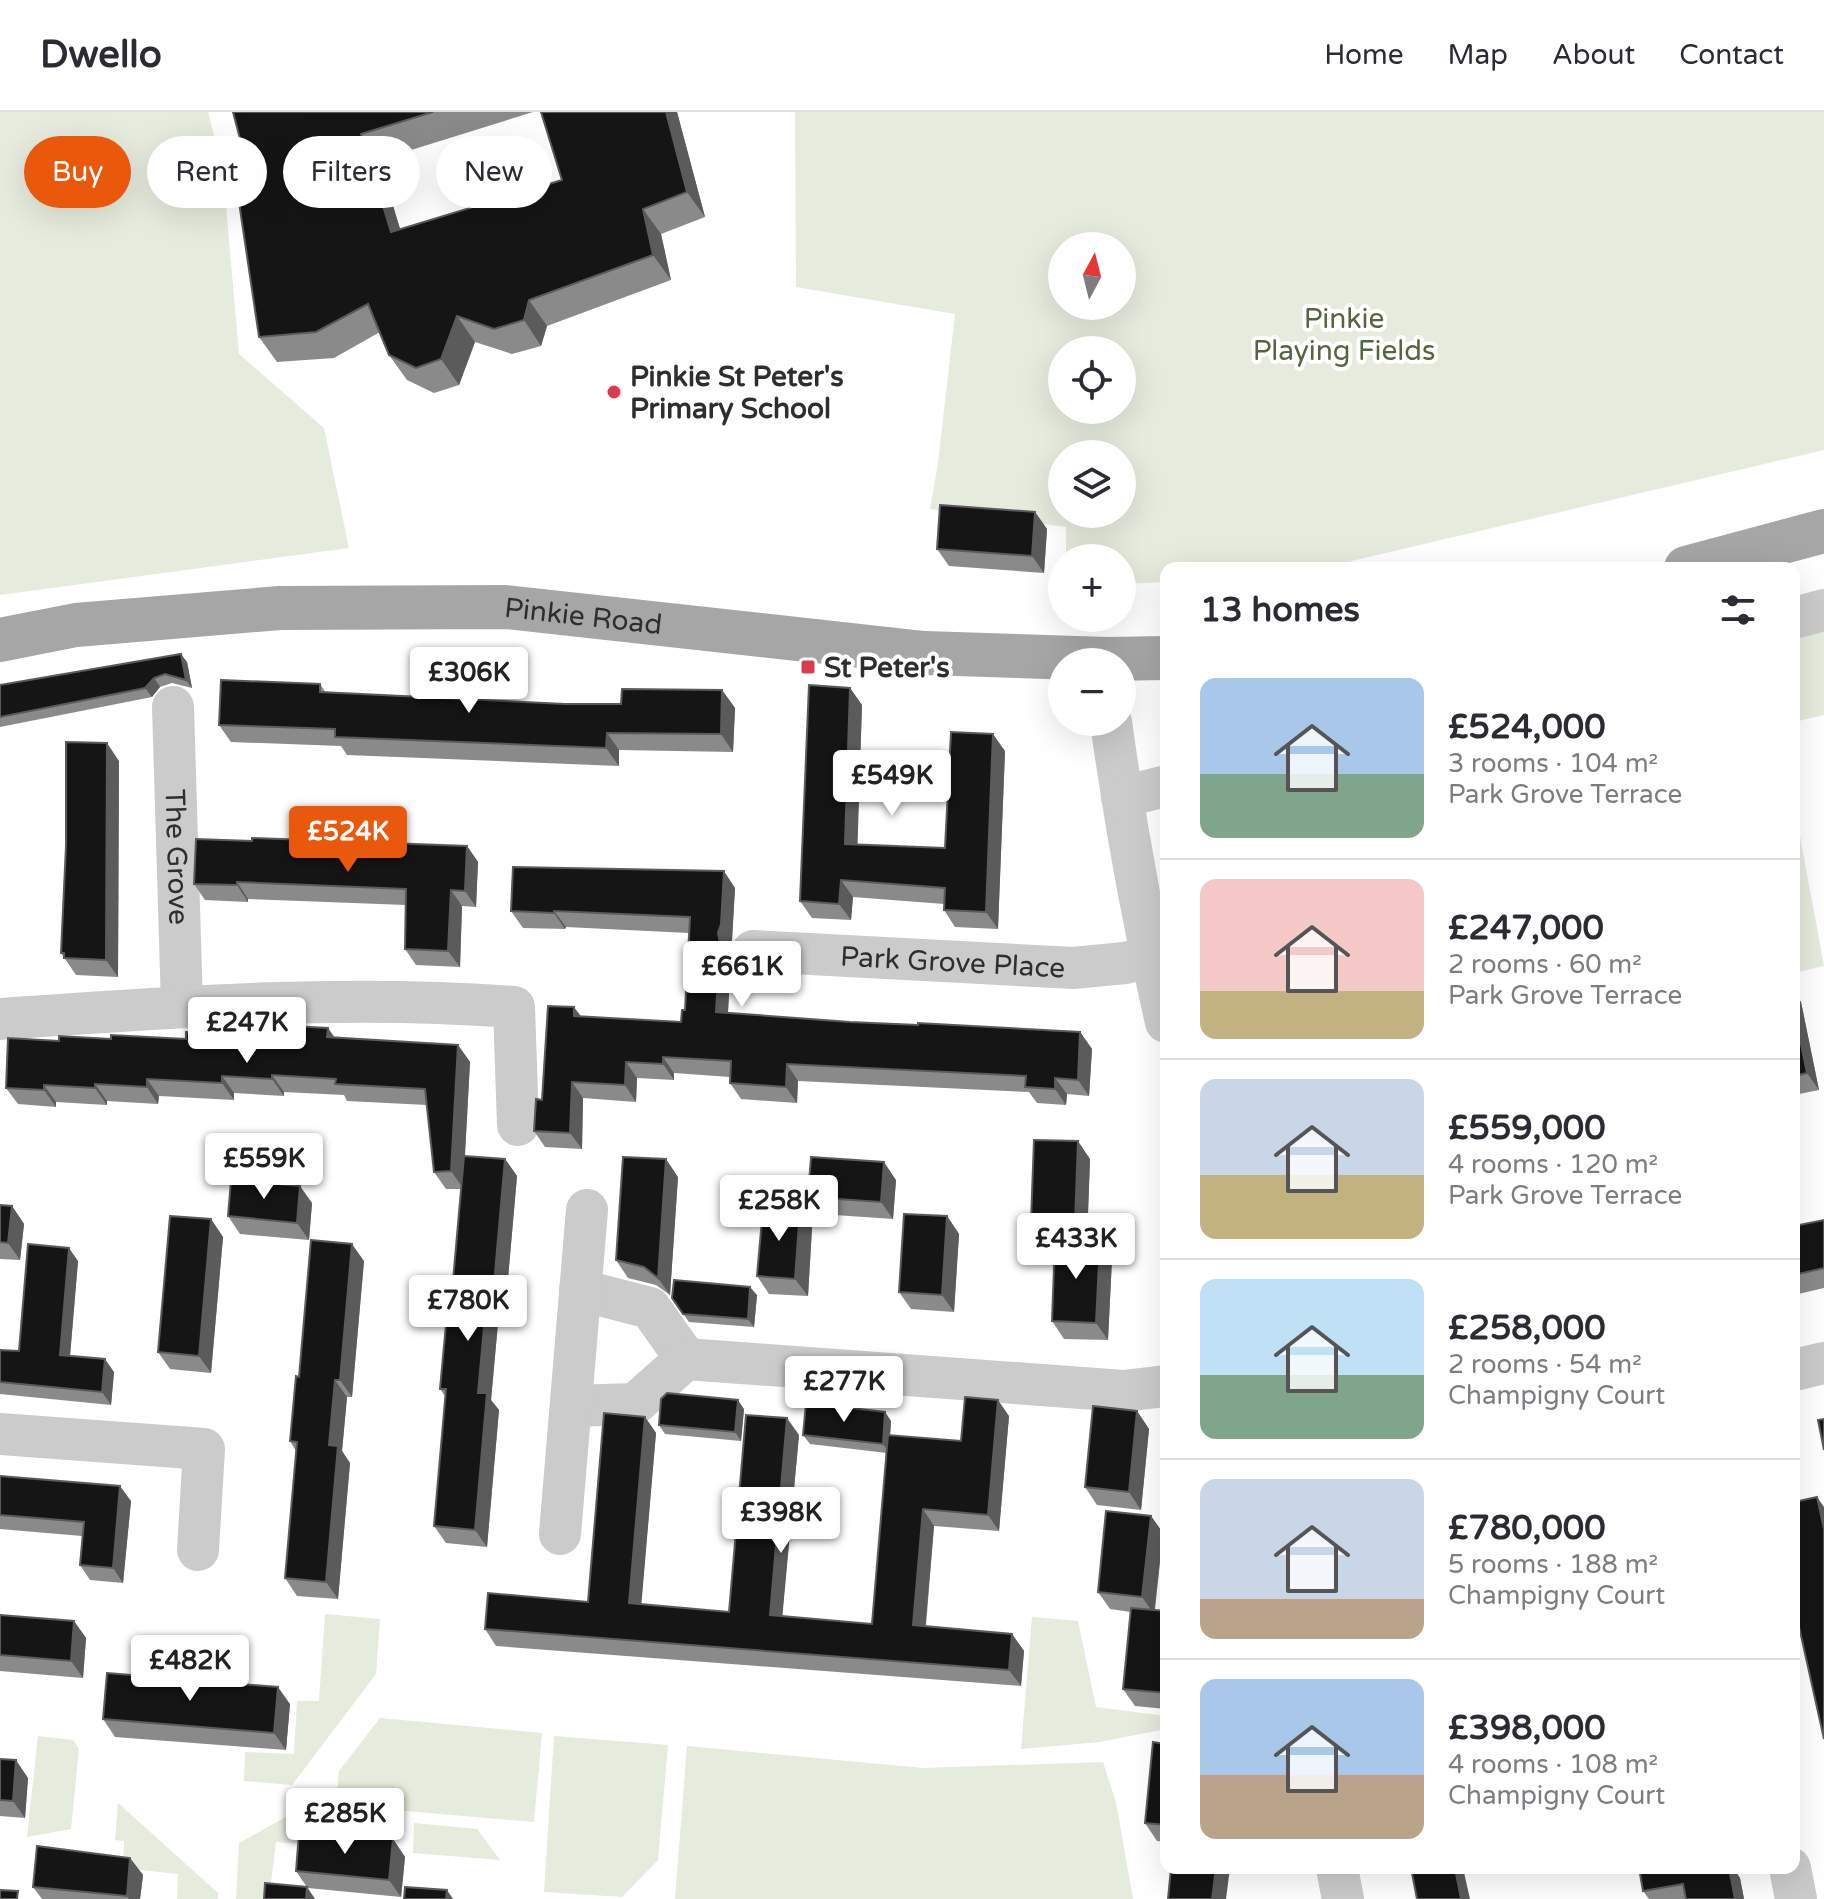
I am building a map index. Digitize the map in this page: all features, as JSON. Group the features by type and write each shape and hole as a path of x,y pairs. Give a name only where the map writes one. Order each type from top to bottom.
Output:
{"main road":[{"path":"1708,562 1824,531"},
{"name":"Pinkie Road","path":"0,640 76,625 280,608 506,607 924,653 1048,658"},
{"name":"Pinkie Road","path":"1136,660 1160,658"}],"street":[{"path":"1800,616 1824,610"},
{"name":"The Grove","path":"173,707 182,1006"},
{"path":"1113,736 1160,996"},
{"path":"1122,797 1160,788"},
{"name":"Park Grove Place","path":"753,951 1073,968 1151,957"},
{"path":"0,1019 182,1006 407,1000 514,1007 518,1125"},
{"path":"560,1534 587,1210"},
{"path":"580,1290 650,1308 686,1359"},
{"path":"571,1406 635,1404 686,1359 1123,1391 1160,1387"},
{"path":"1800,1369 1824,1363"},
{"path":"0,1434 204,1449 198,1550"},
{"path":"1338,1874 1343,1899"},
{"path":"1791,1874 1796,1899"}],"green space":[{"path":"0,112 208,112 214,136 147,136 147,208 226,208 239,354 324,428 349,548 0,595"},
{"name":"Pinkie Playing Fields","path":"795,112 1824,112 1824,450 1348,562 1160,562 1160,582 1136,583 1136,544 1066,544 1066,528 1136,528 1136,440 1048,440 1048,525 930,509 955,314 796,287"},
{"path":"1824,631 1824,715 1800,721 1800,637"},
{"path":"1800,836 1824,966 1800,972"},
{"path":"325,1614 380,1619 376,1674 292,1785 244,1781 245,1752 294,1754 297,1701 319,1701"},
{"path":"1032,1617 1078,1621 1096,1707 1160,1715 1160,1730 1100,1742 1021,1749"},
{"path":"380,1718 542,1733 534,1822 336,1805 339,1771"},
{"path":"38,1736 73,1740 79,1749 71,1829 27,1837"},
{"path":"554,1736 668,1745 658,1860 622,1897 544,1892"},
{"path":"687,1746 923,1768 1103,1762 1116,1802 1133,1899 675,1899"},
{"path":"118,1803 218,1893 218,1899 177,1899 178,1874 123,1868 124,1841 115,1840"},
{"path":"293,1813 338,1818 335,1847 276,1842 269,1899 236,1899 239,1843"},
{"path":"414,1823 477,1829 500,1860 413,1853"}],"building":[{"path":"233,112 433,112 362,136 283,136 283,208 384,208 391,232 470,208 552,208 552,183 562,180 552,148 552,136 548,136 541,112 666,112 687,192 643,209 653,255 529,300 524,320 494,329 457,316 441,359 416,368 389,355 368,304 316,332 259,337 240,208 267,208 267,136 239,136"},
{"path":"940,505 1035,512 1032,556 937,549"},
{"path":"181,654 186,680 165,674 154,678 145,688 0,717 0,685"},
{"path":"221,680 320,684 320,692 565,704 621,704 622,689 722,690 721,734 607,733 606,748 335,737 335,729 219,725"},
{"path":"809,685 850,688 845,844 945,848 951,732 993,734 986,912 944,910 945,888 841,880 839,904 800,901"},
{"path":"66,742 107,743 106,960 64,958 64,953 61,953 66,846"},
{"path":"252,838 467,846 465,891 451,890 448,951 405,949 406,889 237,882 237,885 194,884 196,839 252,841"},
{"path":"513,867 724,871 718,933 716,1012 850,1022 1080,1032 1078,1080 1055,1078 1055,1089 1025,1087 1026,1076 787,1064 786,1087 730,1083 731,1061 663,1057 663,1064 626,1062 625,1085 572,1082 570,1133 534,1131 536,1099 542,1100 548,1006 574,1007 574,1016 681,1022 682,1010 685,1010 690,917 511,911"},
{"path":"290,1026 328,1028 327,1037 458,1045 451,1171 434,1172 425,1089 335,1084 336,1079 272,1075 272,1079 222,1076 222,1083 147,1079 147,1087 95,1084 95,1088 44,1085 44,1090 6,1088 8,1038 59,1041 59,1036 111,1039 111,1035 186,1039 186,1032 236,1034 237,1027 289,1030"},
{"path":"1800,1039 1807,1073 1800,1075"},
{"path":"1034,1140 1078,1141 1075,1223 1031,1221"},
{"path":"464,1156 505,1159 493,1296 487,1295 478,1393 487,1393 475,1530 434,1526 446,1389 440,1389"},
{"path":"623,1157 666,1159 658,1278 644,1267 616,1260"},
{"path":"811,1157 884,1162 881,1202 808,1197"},
{"path":"231,1180 300,1186 297,1223 228,1216"},
{"path":"0,1205 12,1206 8,1243 0,1242"},
{"path":"763,1208 800,1210 795,1279 757,1276"},
{"path":"904,1214 947,1216 942,1295 899,1292"},
{"path":"170,1216 211,1219 199,1356 158,1352"},
{"path":"1824,1220 1824,1268 1800,1274 1800,1225"},
{"path":"311,1240 352,1244 340,1380 335,1380 329,1445 338,1446 326,1582 285,1578 297,1442 290,1441"},
{"path":"1055,1240 1100,1242 1096,1323 1052,1321"},
{"path":"28,1244 69,1248 60,1355 105,1359 102,1392 0,1382 0,1350 19,1351"},
{"path":"674,1280 750,1287 748,1319 683,1314 672,1298"},
{"path":"667,1393 738,1400 735,1432 659,1425 661,1399"},
{"path":"965,1397 998,1400 988,1515 923,1509 913,1625 1012,1634 1009,1670 485,1629 488,1593 588,1602 604,1413 645,1417 629,1603 729,1612 746,1415 787,1418 770,1615 872,1624 888,1435 961,1441"},
{"path":"806,1403 885,1412 883,1444 803,1435"},
{"path":"1093,1406 1137,1411 1129,1492 1085,1487"},
{"path":"1824,1419 1824,1450 1818,1420"},
{"path":"0,1476 120,1486 113,1568 80,1565 84,1522 0,1515"},
{"path":"1817,1497 1824,1529 1824,1739 1800,1631 1800,1501"},
{"path":"1106,1511 1151,1516 1142,1597 1098,1592"},
{"path":"1131,1608 1160,1610 1160,1692 1123,1689"},
{"path":"0,1615 74,1621 71,1661 0,1655"},
{"path":"107,1673 278,1687 274,1733 103,1719"},
{"path":"1153,1742 1160,1743 1160,1824 1145,1823"},
{"path":"0,1759 16,1760 13,1801 0,1800"},
{"path":"299,1833 393,1839 389,1880 296,1871"},
{"path":"37,1846 130,1858 127,1896 33,1887"},
{"path":"1170,1874 1215,1874 1212,1899 1168,1899"},
{"path":"1412,1874 1456,1874 1461,1899 1417,1899"},
{"path":"1640,1874 1730,1874 1735,1899 1686,1899 1683,1884 1643,1891"},
{"path":"265,1883 307,1887 306,1899 264,1899"},
{"path":"405,1887 447,1890 446,1899 404,1899"},
{"path":"0,1890 18,1891 17,1899 0,1899"}],"place":[{"name":"Pinkie St Peter's Primary School","path":"614,392"},
{"name":"St Peter's","path":"808,667"}]}
